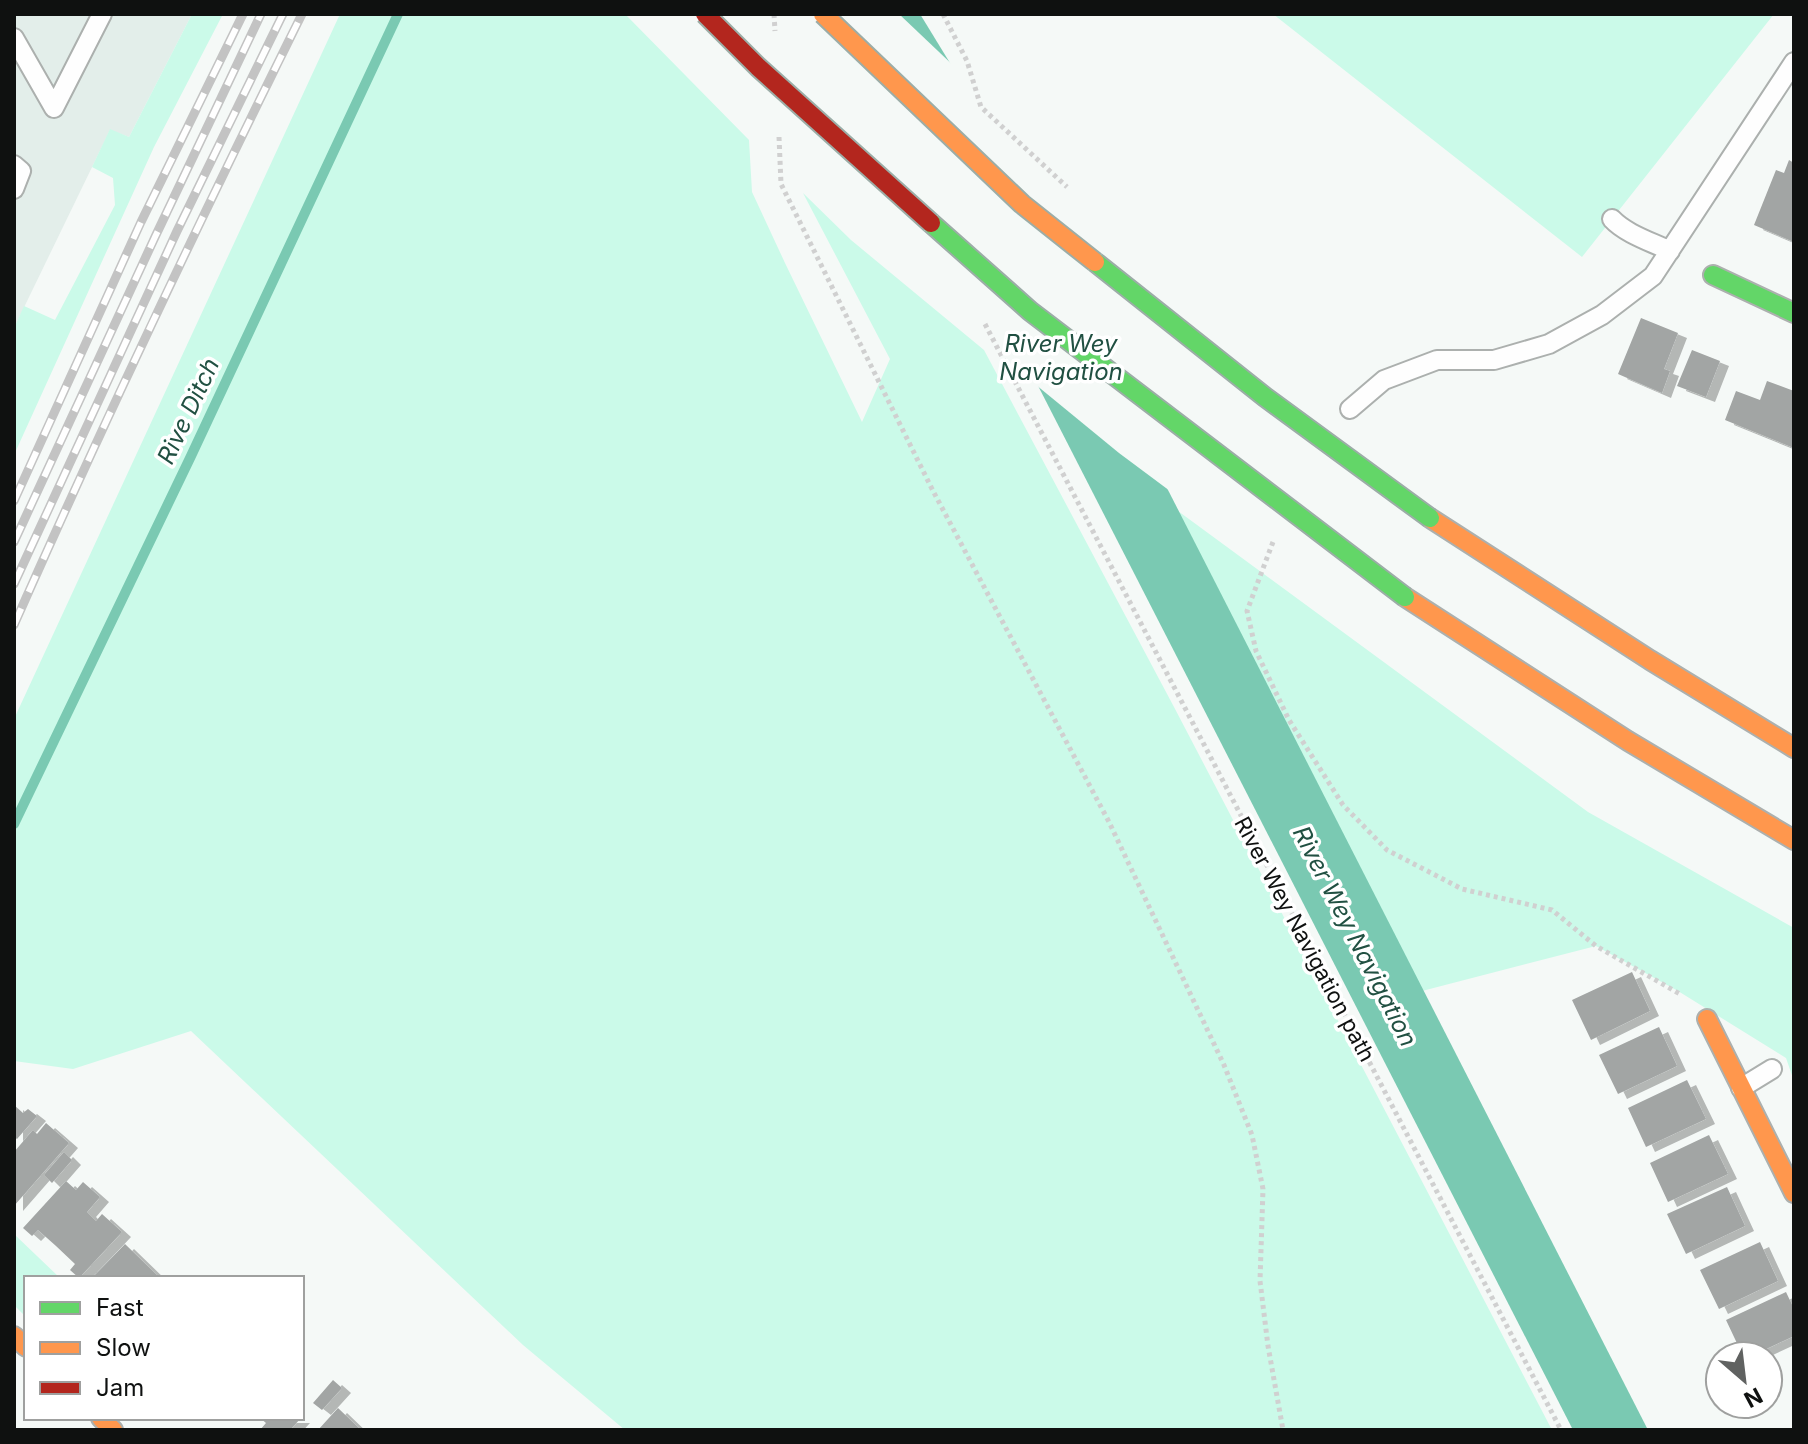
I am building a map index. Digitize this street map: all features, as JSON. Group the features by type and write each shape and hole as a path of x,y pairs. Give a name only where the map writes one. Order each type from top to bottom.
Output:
{"main road":[{"path":"705,14 758,67 1030,311 1405,597 1628,741 1794,840"},
{"path":"823,14 1022,204 1265,397 1430,518 1650,660 1794,748"},
{"path":"1713,275 1794,313"},
{"path":"1707,1019 1794,1193"}],"lane":[{"path":"14,38 54,108 102,14"},
{"path":"1350,409 1384,380 1437,360 1494,360 1549,344 1602,315 1653,276 1794,62"},
{"path":"14,165 21,171 14,189"},
{"path":"1612,219 1624,229 1670,251"},
{"path":"1741,1088 1772,1069"}],"path":[{"path":"943,14 967,61 981,107"},
{"path":"781,184 932,489 1109,822 1224,1065 1252,1135 1263,1189 1260,1281 1283,1430"},
{"name":"River Wey Navigation path","path":"1048,447 1561,1430"},
{"path":"1247,611 1256,651 1289,720 1343,805 1387,850 1462,889 1552,910 1596,946 1678,991 1707,1019"}],"shaded area":[{"path":"14,14 192,14 129,137 110,130 14,328"},
{"path":"192,14 223,14 154,147 14,455 14,328 24,306 55,320 115,205 113,178 92,167 110,129 129,137"},
{"path":"340,14 625,14 749,140 752,192 862,422 890,359 803,193 851,240 984,350 1552,1430 625,1430 523,1345 191,1031 73,1069 14,1061 14,719"},
{"path":"1273,14 1774,14 1582,257"},
{"path":"1178,511 1588,812 1794,928 1794,1081 1786,1058 1678,991 1596,946 1422,991"},
{"path":"14,1234 58,1276 24,1276 24,1315 14,1305"}],"water":[{"name":"River Wey Navigation","path":"851,14 920,14 950,63 1648,1430 1573,1430"}],"pier":[{"path":"847,14 899,14 958,70 1174,494 1030,380"}],"building":[{"path":"1789,160 1794,163 1794,242 1754,225 1776,170 1784,173"},
{"path":"1641,318 1678,333 1664,369 1670,371 1662,393 1618,374"},
{"path":"1692,350 1720,361 1706,397 1677,386"},
{"path":"1767,381 1794,391 1794,448 1725,420 1736,391 1760,400"},
{"path":"1632,972 1650,1011 1591,1040 1572,1000"},
{"path":"1659,1027 1677,1066 1618,1094 1599,1055"},
{"path":"1687,1080 1706,1119 1646,1147 1628,1108"},
{"path":"14,1105 23,1113 28,1109 37,1116 17,1139 14,1137"},
{"path":"46,1123 69,1143 14,1206 14,1152 33,1130 37,1134"},
{"path":"1709,1135 1728,1174 1668,1202 1650,1163"},
{"path":"64,1152 72,1160 52,1183 44,1175"},
{"path":"66,1181 76,1190 83,1182 100,1197 87,1212 96,1221 102,1214 122,1232 81,1276 77,1276 70,1270 75,1264 56,1246 38,1230 32,1236 23,1228"},
{"path":"1727,1187 1745,1226 1686,1254 1667,1214"},
{"path":"1760,1242 1778,1281 1719,1309 1700,1270"},
{"path":"125,1244 158,1276 94,1276"},
{"path":"1786,1292 1794,1309 1794,1336 1784,1341 1735,1340 1726,1320"},
{"path":"333,1380 342,1388 322,1410 313,1403"},
{"path":"338,1408 361,1430 318,1430"},
{"path":"262,1420 299,1420 290,1430 260,1430 266,1423"}],"waterway":[{"name":"Rive Ditch","path":"14,824 398,14"}],"railway":[{"path":"14,501 141,222 243,14"},
{"path":"14,542 261,14"},
{"path":"14,584 177,231 283,14"},
{"path":"14,625 155,318 302,14"}],"traffic: fast":[{"path":"931,223 1030,311 1405,597"},
{"path":"1095,262 1265,397 1430,518"},
{"path":"1713,275 1794,313"}],"traffic: slow":[{"path":"823,14 1022,204 1095,262"},
{"path":"1430,518 1650,660 1794,748"},
{"path":"1405,597 1628,741 1794,840"},
{"path":"1707,1019 1794,1193"},
{"path":"14,1336 24,1345"},
{"path":"103,1420 113,1430"}],"traffic: jam":[{"path":"705,14 758,67 931,223"}]}
